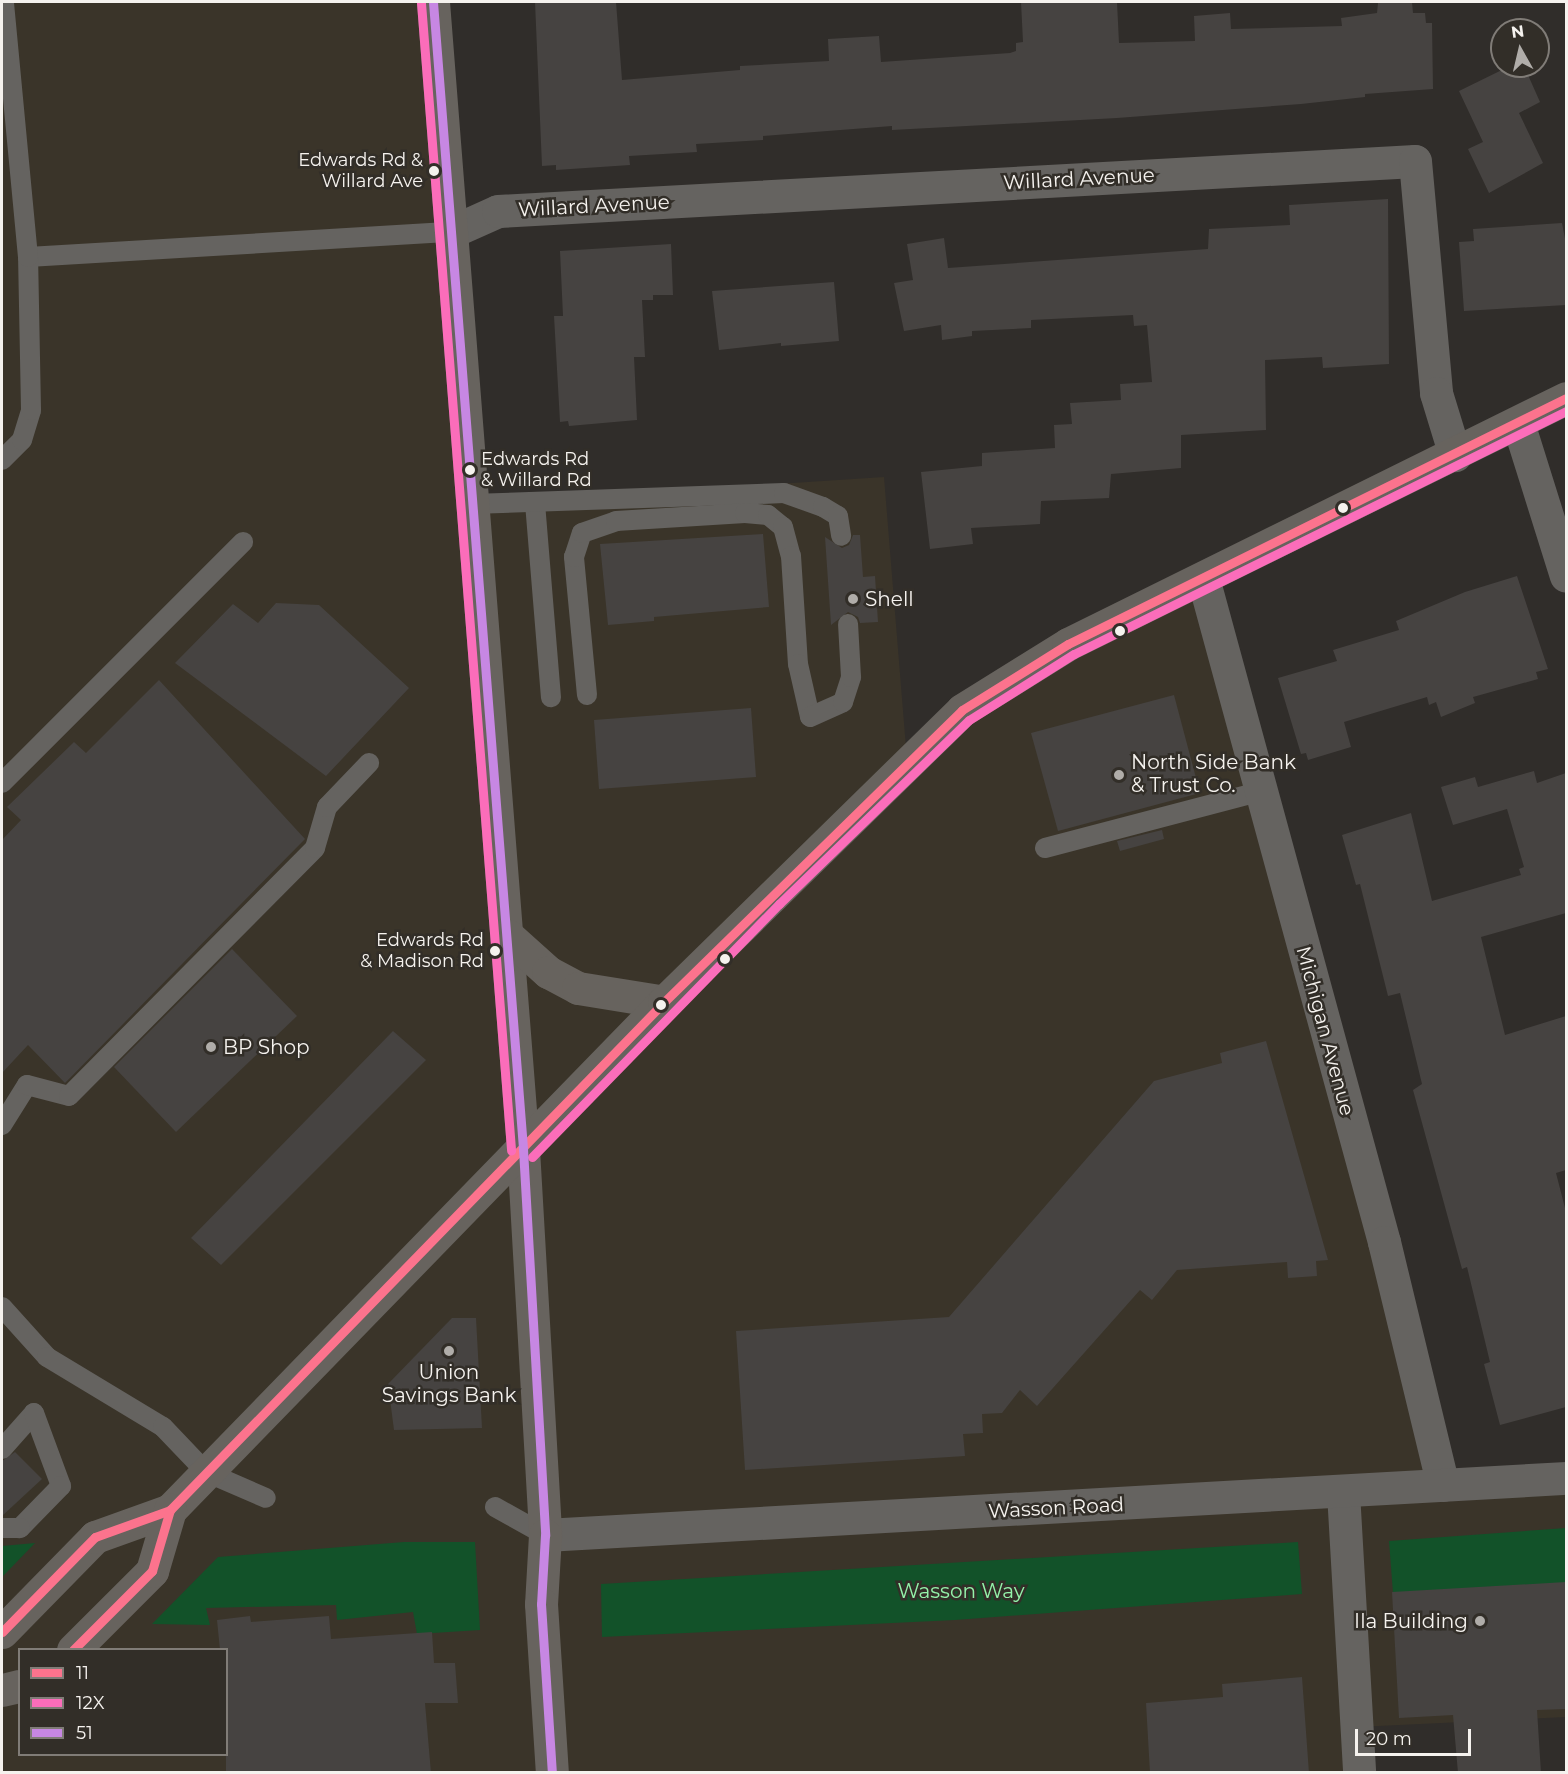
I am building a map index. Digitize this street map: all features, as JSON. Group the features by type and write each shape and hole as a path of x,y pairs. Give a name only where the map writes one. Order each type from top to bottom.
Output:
{"main road":[{"path":"433,2 523,1149 545,1535 540,1604 552,1773"},
{"path":"2,1632 95,1537 170,1510 664,1002 962,710 1068,644 1455,455 1566,398"},
{"path":"508,936 548,972 578,988 664,1002"},
{"path":"76,1648 152,1571 170,1510"},
{"path":"2,1690 18,1686"}],"street":[{"name":"Willard Avenue","path":"451,232 498,211 1415,161 1436,393 1455,455"},
{"path":"1518,423 1566,576"},
{"name":"Michigan Avenue","path":"1203,579 1384,1242 1443,1485"},
{"name":"Wasson Road","path":"545,1535 1566,1478"},
{"path":"1343,1492 1359,1773"}],"lane":[{"path":"2,460 22,440 31,410 28,257 4,2"},
{"path":"28,257 451,232"},
{"path":"472,504 784,493 823,507 838,516 841,536"},
{"path":"535,503 551,697"},
{"path":"587,695 574,557 582,533 616,521 745,513 768,515 783,527 791,556 798,664 810,717 843,702 851,677 848,624"},
{"path":"2,783 243,542"},
{"path":"2,1125 27,1085 69,1096 315,848 327,807 369,763"},
{"path":"1045,848 1262,791"},
{"path":"4,1315 47,1357 163,1427 206,1472 266,1498"},
{"path":"2,1449 34,1413 61,1486 20,1528 2,1528"},
{"path":"495,1507 545,1535"}],"shaded area":[{"path":"2,2 433,2 472,504 884,477 907,760 1203,578 1443,1485 1566,1478 1566,1717 1357,1727 1359,1772 2,1772"}],"green space":[{"path":"1566,1528 1566,1583 1393,1593 1389,1541"},
{"path":"404,1542 475,1542 480,1630 417,1634 413,1612 337,1620 336,1605 206,1608 210,1625 152,1624 218,1557"},
{"name":"Wasson Way","path":"1298,1542 1302,1594 955,1620 602,1637 601,1584"},
{"path":"35,1543 7,1572 2,1577 2,1546"}],"building":[{"path":"535,2 616,2 622,80 740,70 740,66 829,61 828,39 879,36 881,62 1010,53 1016,51 1016,43 1023,42 1021,2 1117,2 1119,43 1195,41 1194,16 1230,13 1231,29 1342,26 1341,18 1377,13 1378,3 1412,2 1413,13 1425,13 1426,23 1432,23 1433,89 1365,94 1365,97 1301,104 1117,118 892,130 892,126 763,136 763,140 696,144 697,152 629,156 630,165 556,170 556,165 542,166"},
{"path":"1490,76 1490,78 1529,78 1540,102 1519,113 1543,163 1489,193 1468,149 1483,142 1459,91"},
{"path":"1388,199 1389,364 1323,368 1322,357 1265,360 1266,430 1181,435 1181,468 1111,474 1109,498 1041,501 1040,524 971,528 973,544 930,549 921,472 982,466 982,453 1055,448 1054,425 1072,424 1070,403 1121,400 1120,384 1152,382 1147,325 1134,326 1133,315 1031,320 1031,328 972,331 972,336 942,340 941,325 904,331 894,283 913,280 907,244 944,238 948,268 1208,249 1209,229 1290,225 1289,205"},
{"path":"1562,223 1566,244 1566,305 1464,311 1459,242 1474,241 1473,229"},
{"path":"671,244 673,295 653,295 653,300 642,300 645,357 634,357 637,420 569,426 568,421 560,422 554,316 563,316 560,251"},
{"path":"834,282 839,341 781,346 781,343 719,350 712,291"},
{"path":"763,534 769,607 654,617 654,621 608,625 600,544"},
{"name":"Shell","path":"853,535 860,535 863,577 875,576 878,622 860,623 858,617 848,612 831,625 825,537 842,548 849,545"},
{"path":"1517,576 1548,669 1536,672 1538,679 1473,697 1475,703 1441,717 1436,702 1429,705 1427,697 1344,722 1351,747 1308,760 1306,753 1301,754 1278,678 1337,661 1333,650 1399,630 1396,621 1465,592"},
{"path":"276,603 319,605 409,688 326,776 175,663 233,604 258,623"},
{"path":"159,680 305,839 65,1083 28,1045 2,1073 2,840 21,820 7,807 74,742 86,753"},
{"name":"North Side Bank & Trust Co.","path":"1174,695 1200,793 1058,831 1031,733"},
{"path":"751,708 756,777 599,789 594,720"},
{"path":"1534,771 1537,783 1566,773 1566,913 1481,937 1505,1035 1566,1016 1566,1170 1556,1173 1566,1212 1566,1407 1500,1425 1484,1364 1490,1362 1467,1267 1462,1269 1413,1090 1422,1084 1400,993 1388,996 1360,884 1356,885 1342,835 1411,813 1432,901 1521,875 1519,869 1524,867 1507,809 1453,825 1441,787 1475,777 1478,787"},
{"path":"1162,830 1164,839 1120,851 1117,841"},
{"name":"BP Shop","path":"232,949 297,1016 176,1132 114,1067"},
{"path":"393,1031 426,1060 221,1265 191,1238"},
{"path":"1266,1041 1328,1260 1316,1261 1317,1276 1288,1278 1287,1262 1177,1270 1152,1300 1140,1290 1037,1406 1020,1390 1002,1413 982,1414 983,1433 963,1434 965,1456 745,1470 736,1331 949,1317 1154,1081 1222,1063 1220,1053"},
{"name":"Union Savings Bank","path":"452,1318 476,1318 482,1428 394,1430 388,1384"},
{"path":"15,1452 42,1479 2,1516 2,1461"},
{"name":"Ila Building","path":"1566,1582 1566,1709 1537,1710 1541,1773 1458,1773 1453,1715 1399,1718 1392,1592"},
{"path":"250,1616 251,1622 329,1616 331,1639 432,1632 434,1663 455,1663 458,1703 425,1703 431,1773 226,1773 228,1648 220,1648 217,1620"},
{"path":"1302,1677 1309,1773 1150,1773 1146,1703 1223,1697 1222,1684"}],"transit line":[{"name":"51","path":"433,2 523,1149 545,1535 541,1604 552,1772"},
{"name":"12X","path":"421,3 511,1150"},
{"name":"11","path":"2,1632 95,1537 170,1510 664,1002 962,710 1068,644 1566,398"},
{"name":"12X","path":"532,1157 779,904 969,720 1074,654 1566,411"},
{"name":"11","path":"75,1648 152,1571 170,1510"}],"place":[{"name":"Edwards Rd & Willard Ave","path":"434,171"},
{"name":"Edwards Rd & Willard Rd","path":"470,470"},
{"name":"Shell","path":"853,599"},
{"name":"North Side Bank & Trust Co.","path":"1119,775"},
{"name":"Edwards Rd & Madison Rd","path":"495,951"},
{"name":"BP Shop","path":"211,1047"},
{"name":"Union Savings Bank","path":"449,1351"},
{"name":"Ila Building","path":"1480,1621"}]}
